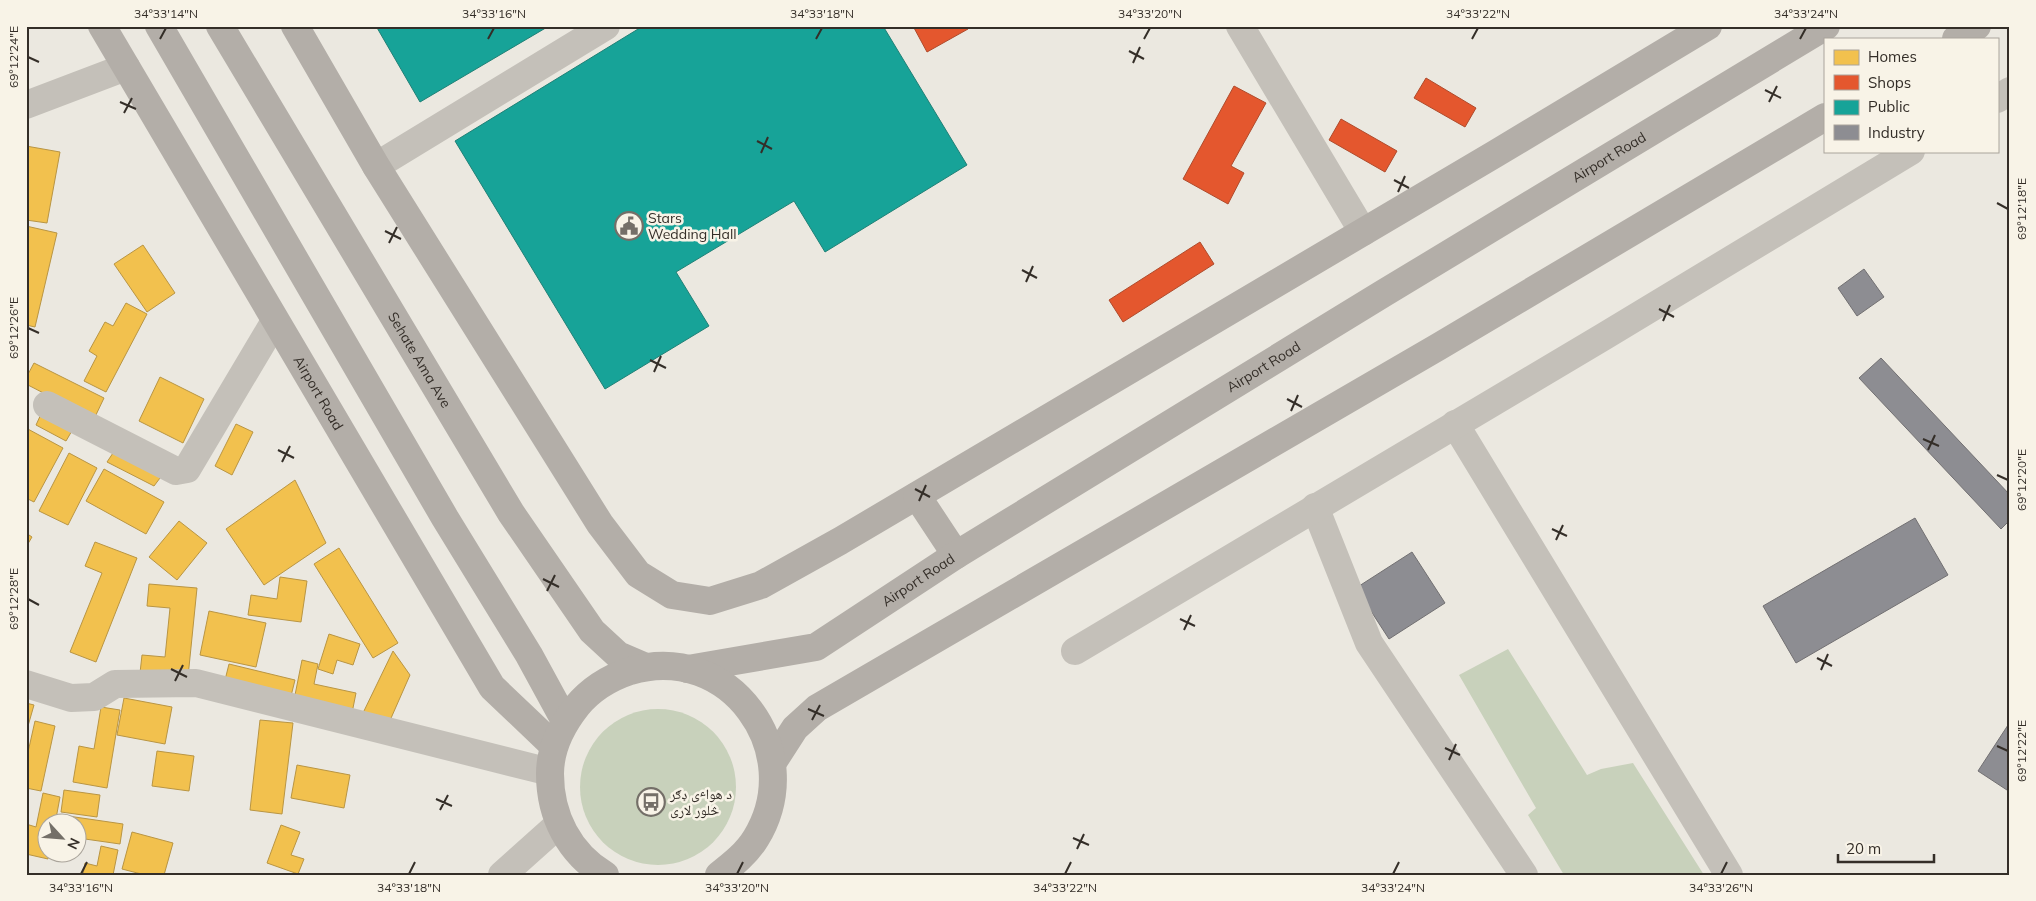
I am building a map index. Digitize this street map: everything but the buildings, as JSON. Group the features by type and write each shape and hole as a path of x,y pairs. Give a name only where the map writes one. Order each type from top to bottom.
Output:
{"main road":[{"name":"Airport Road","path":"102,26 492,687 552,759"},
{"path":"159,26 445,518 529,655 565,721"},
{"name":"Sehate Ama Ave","path":"220,26 511,513 592,631 618,655 646,667"},
{"path":"295,26 376,166 600,524 638,574 672,595 710,601 761,585 917,496 1708,26"},
{"name":"Airport Road","path":"688,669 816,647 956,555 1400,283 1826,26"},
{"path":"1958,38 1978,26"},
{"path":"773,762 795,728 817,708 1438,347 1824,118"},
{"path":"917,496 956,555"},
{"path":"605,875 591,866 572,847 559,824 551,798 552,759 565,721 586,695 614,676 646,667 667,666 688,669 719,681 745,702 763,730 773,762 774,788 768,815 756,839 735,870"}],"street":[{"path":"376,166 606,26"},
{"path":"1240,26 1363,232"},
{"path":"26,105 126,66"},
{"path":"1998,98 2010,91"},
{"path":"1075,650 1909,152"},
{"path":"48,404 176,471 187,469 275,321"},
{"path":"1455,424 1729,875"},
{"path":"1314,507 1369,643 1524,875"},
{"path":"26,684 71,698 94,697 115,684 196,683 552,759"},
{"path":"502,875 559,824"}],"green space":[{"path":"1508,649 1587,775 1601,769 1633,763 1704,875 1564,875 1528,815 1536,808 1459,675"},
{"path":"650,709 666,709 681,712 695,718 708,726 719,737 733,764 736,787 735,802 727,824 719,837 708,848 681,862 666,865 650,865 635,862 621,856 608,848 597,837 583,810 580,795 580,779 583,764 589,750 597,737 608,726 635,712"}],"place":[{"name":"Stars Wedding Hall","path":"629,226"},
{"name":"د هواٸ ډګر څلور لارى","path":"651,802"}]}
